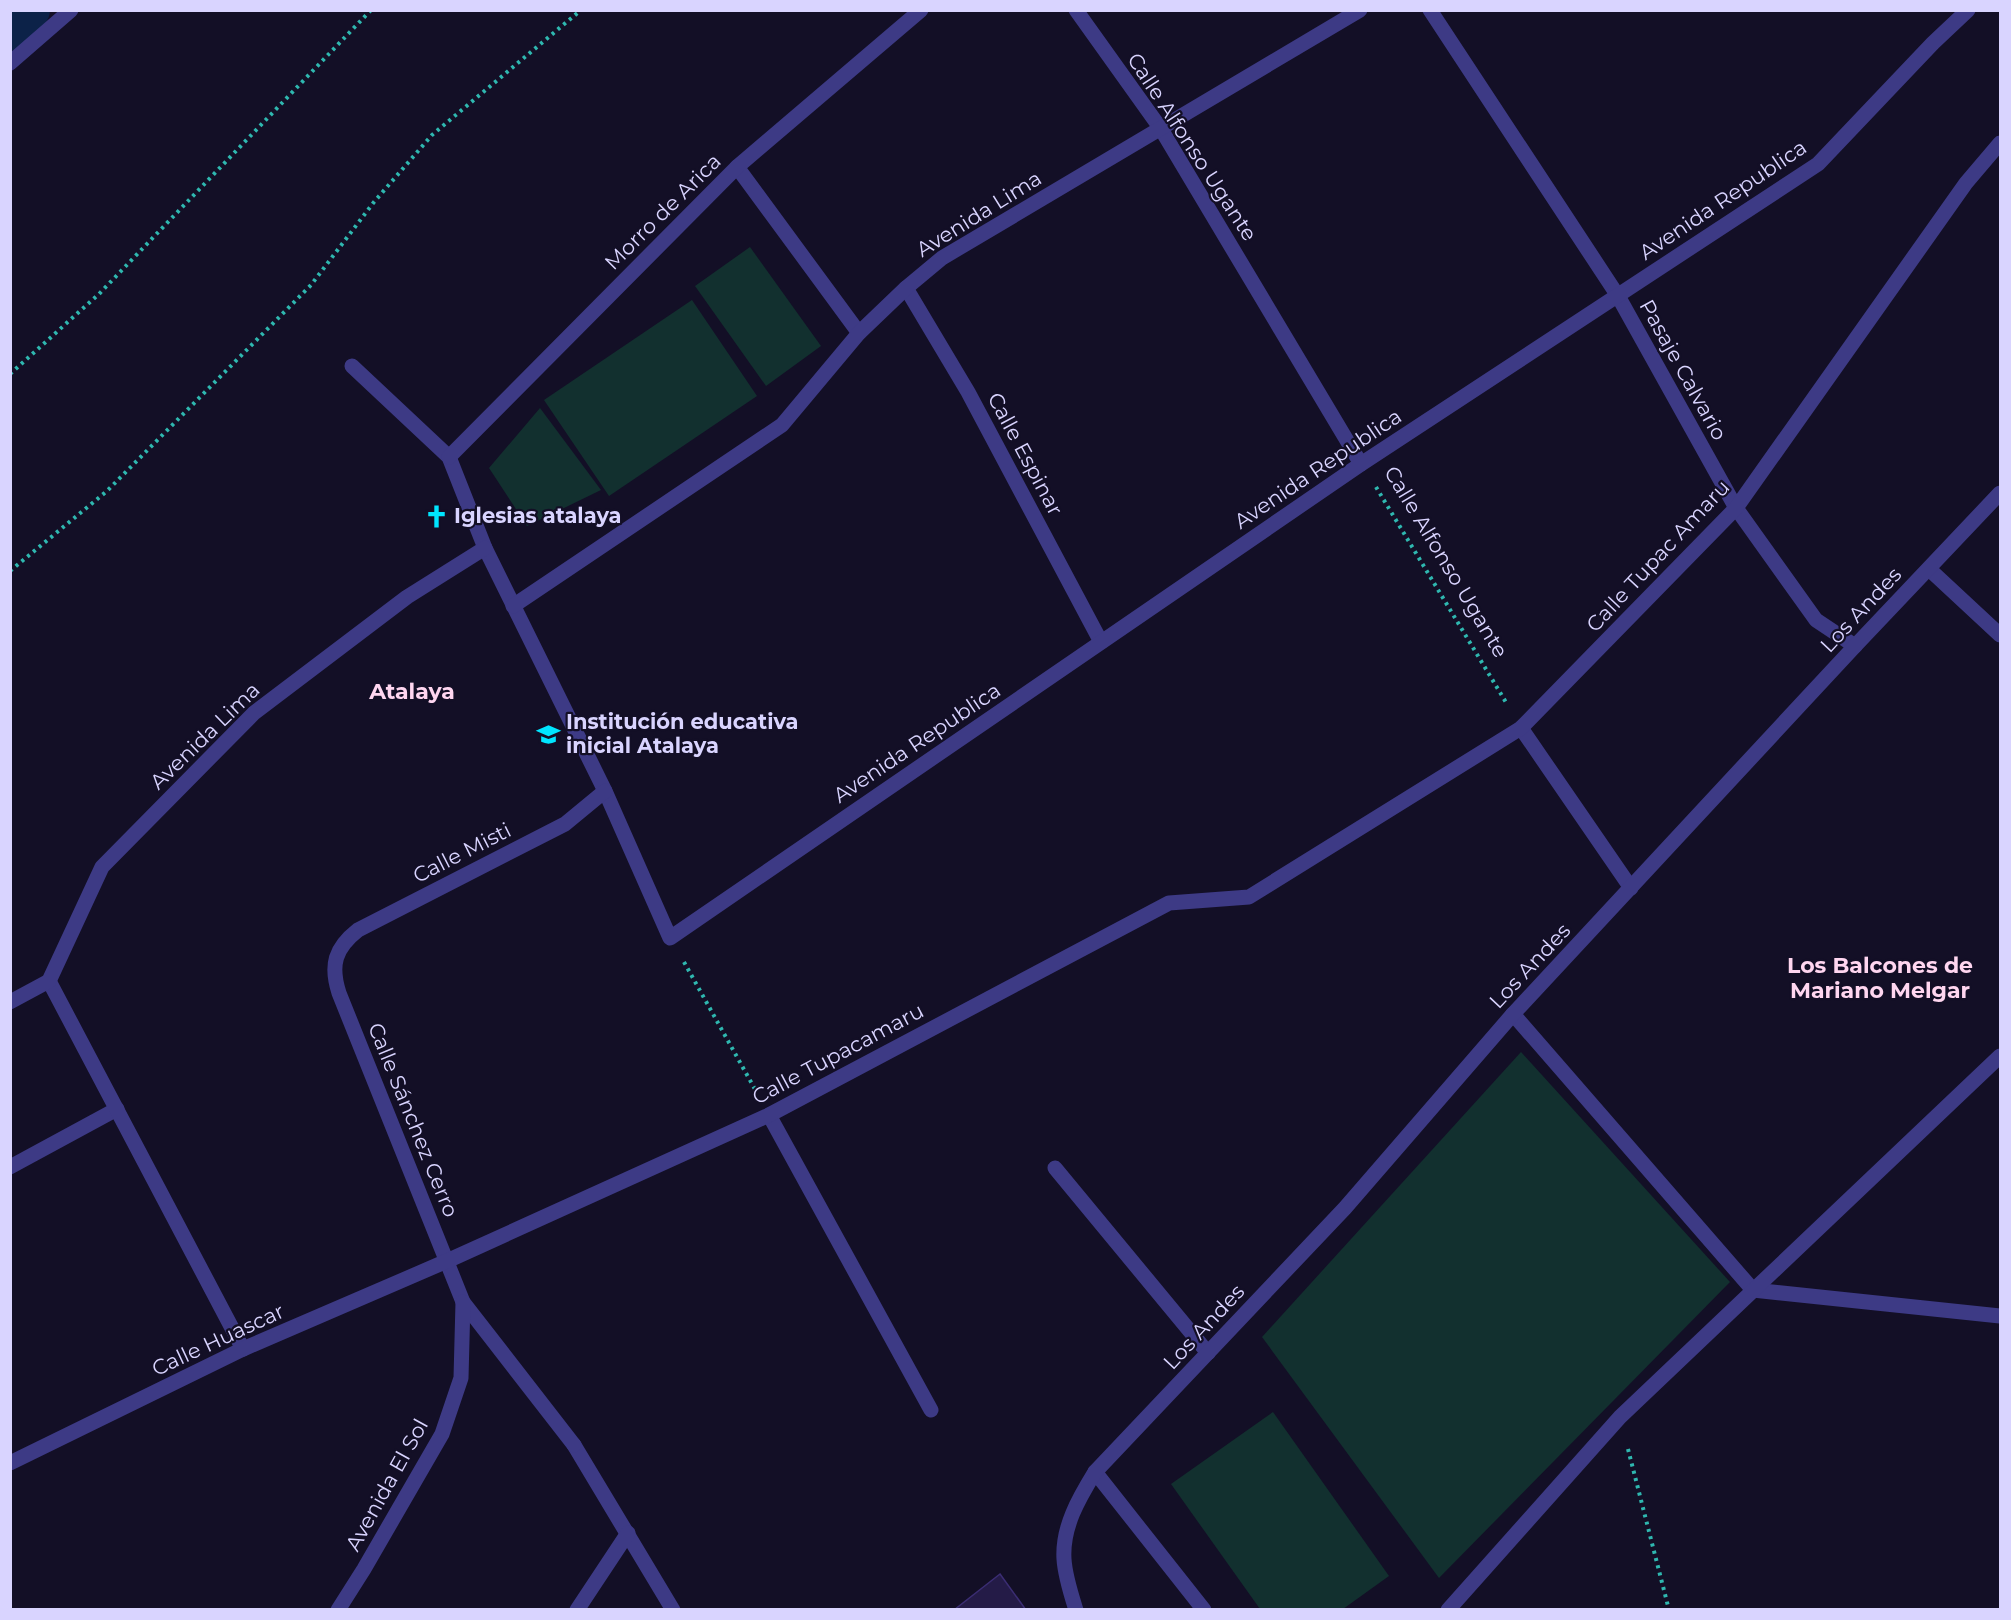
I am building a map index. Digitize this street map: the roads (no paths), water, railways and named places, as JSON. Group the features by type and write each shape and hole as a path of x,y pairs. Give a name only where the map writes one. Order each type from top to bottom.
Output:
{"street":[{"path":"10,63 70,10"},
{"name":"Morro de Arica","path":"449,457 737,167 921,10"},
{"name":"Calle Alfonso Ugante","path":"1076,10 1161,129 1361,464"},
{"name":"Avenida Lima","path":"513,606 782,425 860,333 906,288 942,258 1360,10"},
{"name":"Pasaje Calvario","path":"1430,10 1618,296 1736,508 1816,620 1855,646"},
{"name":"Avenida Republica","path":"605,790 670,938 1361,464 1818,164 1968,10"},
{"name":"Calle Tupac Amaru","path":"1249,897 1521,728 1736,508 1966,183 2001,143"},
{"path":"737,167 860,333"},
{"name":"Calle Espinar","path":"906,288 968,392 1101,642"},
{"path":"352,366 449,457 485,548 605,790"},
{"name":"Los Andes","path":"1076,1610 1064,1559 1067,1525 1095,1472 1346,1208 1514,1014 1855,646 2001,493"},
{"name":"Avenida Lima","path":"49,981 102,867 254,713 406,597 485,548"},
{"path":"1929,569 2001,635"},
{"path":"1521,728 1631,888"},
{"name":"Calle Misti","path":"338,951 346,939 358,930 565,824 605,790"},
{"name":"Calle Tupacamaru","path":"447,1262 769,1115 1169,903 1249,897"},
{"name":"Calle Sánchez Cerro","path":"338,951 334,965 335,980 463,1302"},
{"path":"10,1002 49,981 243,1349"},
{"path":"1514,1014 1754,1290 2001,1316"},
{"path":"1448,1610 1620,1417 2001,1056"},
{"path":"10,1167 117,1109"},
{"path":"769,1115 931,1410"},
{"path":"1055,1168 1208,1353"},
{"name":"Calle Huascar","path":"10,1463 243,1349 447,1262"},
{"path":"463,1302 574,1444 673,1610"},
{"name":"Avenida El Sol","path":"338,1610 442,1434 461,1378 463,1302"},
{"path":"1095,1472 1204,1610"},
{"path":"577,1610 628,1533"}],"waterway":[{"path":"10,31 30,10"}],"place":[{"name":"Iglesias atalaya","path":"436,516"},
{"name":"Institución educativa inicial Atalaya","path":"548,734"}],"district":[{"name":"Atalaya","path":"412,691"},
{"name":"Los Balcones de Mariano Melgar","path":"1880,978"}]}
